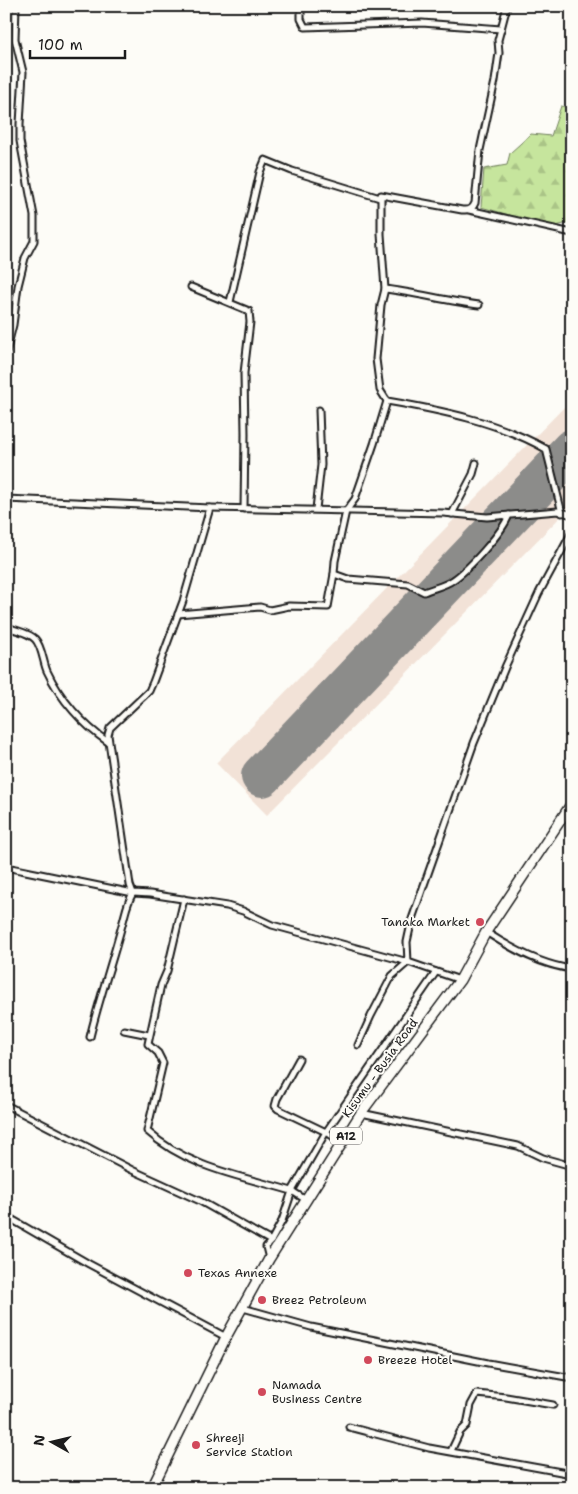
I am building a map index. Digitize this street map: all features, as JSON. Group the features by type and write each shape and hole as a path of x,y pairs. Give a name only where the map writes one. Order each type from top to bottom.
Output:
{"highway":[{"name":"Kisumu - Busia Road","path":"152,1488 226,1337 269,1259 361,1113 460,980 486,932 572,804"}],"street":[{"path":"6,353 25,258 34,241 34,216 20,141 23,72 15,39 16,6"},
{"path":"301,6 302,22 305,27 422,23 501,29"},
{"path":"469,210 475,203 480,150 495,81 499,53 498,40 507,6"},
{"path":"230,302 260,172 266,160 292,171 380,198"},
{"path":"380,198 381,195 386,195 469,210 572,233"},
{"path":"380,198 385,289 381,305 376,359 380,390 387,400 493,425 529,439 546,449 562,513"},
{"path":"191,287 249,311 250,322 244,373 244,509"},
{"path":"385,289 480,305"},
{"path":"178,614 191,615 208,611 260,607 270,610 290,606 328,607 334,574 334,561 346,511 355,499 387,400"},
{"path":"316,509 321,465 318,410"},
{"path":"452,514 473,474 476,463"},
{"path":"6,499 210,508 316,509 452,514 487,517 558,511 572,515"},
{"path":"134,893 130,885 108,742 110,728 149,691 154,682 178,614 210,508"},
{"path":"334,574 348,578 408,584 424,592 452,581 462,572 494,538 509,515"},
{"path":"408,962 407,942 412,919 474,744 506,665 539,593 572,532"},
{"path":"6,626 34,638 56,688 92,732 108,742"},
{"path":"6,867 134,893 227,906 272,925 408,962 460,980"},
{"path":"90,1037 127,903 134,893"},
{"path":"184,899 149,1035 148,1044 158,1052 163,1063 147,1131 166,1147 199,1164 292,1191 306,1200"},
{"path":"486,932 519,952 548,964 572,969"},
{"path":"358,1045 392,976 408,962"},
{"path":"269,1259 266,1247 282,1221 292,1191 326,1132 436,972"},
{"path":"124,1030 149,1035"},
{"path":"299,1059 275,1106 342,1142"},
{"path":"6,1105 132,1170 200,1201 271,1241"},
{"path":"361,1113 518,1146 543,1158 572,1166"},
{"path":"6,1216 89,1264 226,1337"},
{"path":"243,1308 311,1327 572,1378"},
{"path":"451,1451 460,1432 467,1425 471,1405 477,1394 554,1405"},
{"path":"349,1428 429,1448 572,1474"}],"shaded area":[{"path":"572,399 572,505 267,815 216,763"}],"green space":[{"path":"561,106 572,108 572,212 568,223 552,227 481,207 484,169 507,165 510,153 531,134 551,136"}],"runway":[{"path":"262,776 572,450"}],"place":[{"name":"Tanaka Market","path":"480,922"},
{"name":"Texas Annexe","path":"188,1273"},
{"name":"Breez Petroleum","path":"262,1300"},
{"name":"Breeze Hotel","path":"368,1360"},
{"name":"Namada Business Centre","path":"262,1392"},
{"name":"Shreeji Service Station","path":"196,1445"}]}
